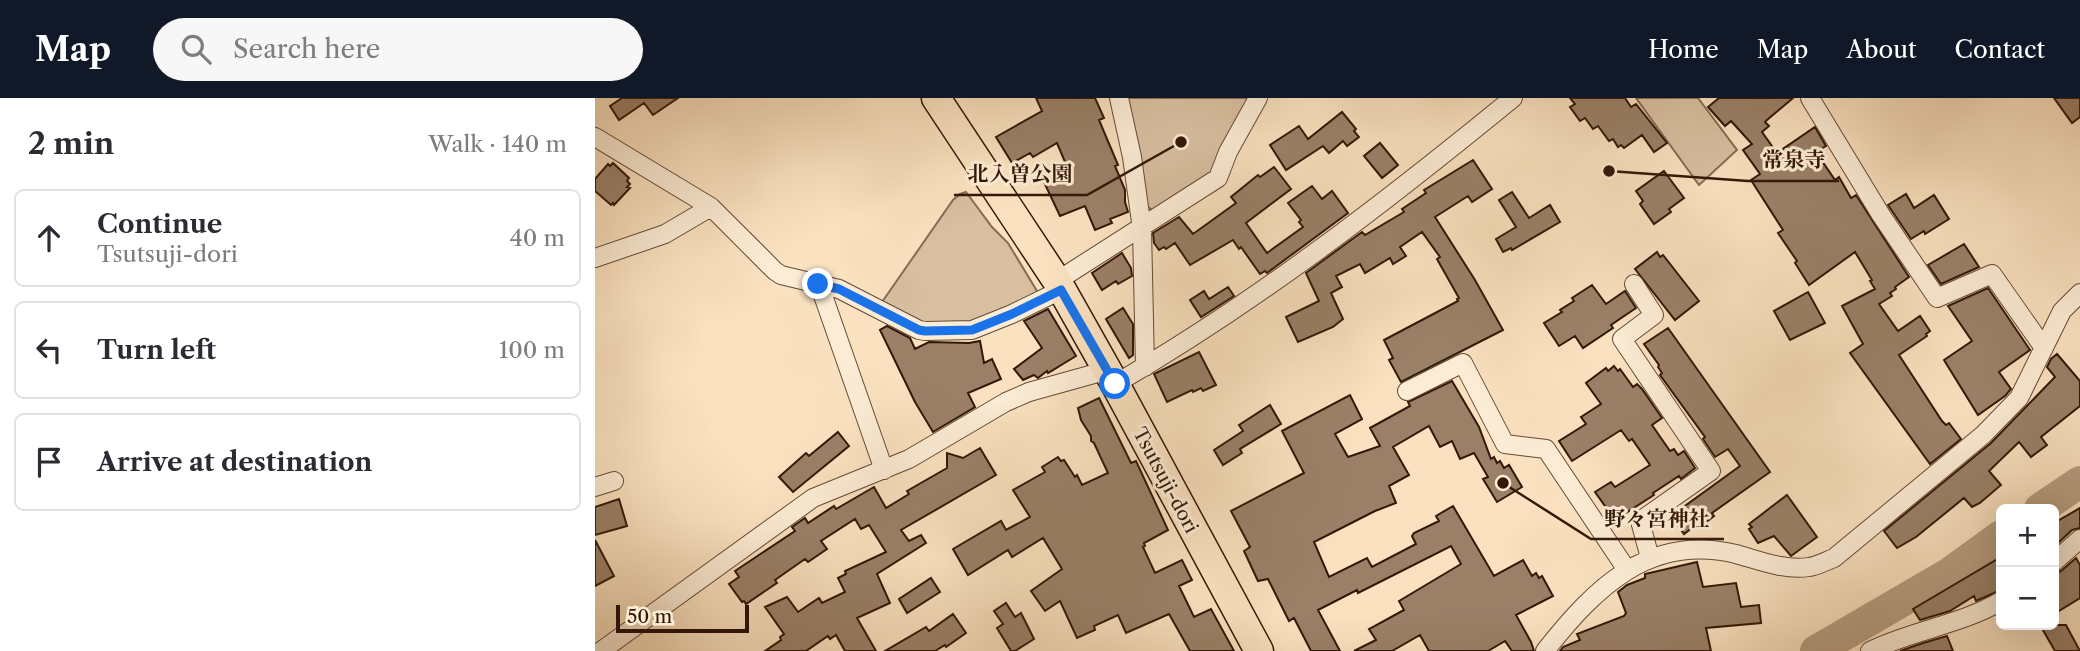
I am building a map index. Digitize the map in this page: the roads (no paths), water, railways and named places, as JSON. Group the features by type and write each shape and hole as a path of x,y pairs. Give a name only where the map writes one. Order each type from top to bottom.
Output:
{"main road":[{"name":"Tsutsuji-dori","path":"936,98 1059,286 1259,651"}],"street":[{"path":"1119,98 1132,157 1142,229 1145,367"},
{"path":"595,138 711,207 782,275 839,289 919,330 972,330 1012,314 1059,286 1218,178 1228,152 1258,98"},
{"path":"601,651 801,505 909,459 1017,397 1145,367 1274,283 1417,177 1513,98"},
{"path":"1810,98 1881,215 1937,298 1992,274 2044,348"},
{"path":"595,258 665,234 711,207"},
{"path":"818,284 884,470"},
{"path":"1634,284 1654,315 1622,339 1711,471 1640,521 1650,558"},
{"path":"1545,651 1579,611 1627,570 1650,558 1702,547 1795,568 1811,567 1834,558 1983,435 2019,398 2062,312 2080,293"},
{"path":"1407,391 1463,363 1505,444 1546,449 1627,570"},
{"path":"595,487 614,481"},
{"path":"2059,558 2080,539"},
{"path":"1870,651 1893,640 1957,622 1996,603"}],"waterway":[{"path":"2047,504 2080,482"},
{"path":"1816,651 1950,573 1996,540"}],"place":[{"name":"北入曽公園","path":"1181,142"},
{"name":"常泉寺","path":"1609,171"},
{"name":"野々宮神社","path":"1503,483"}]}
